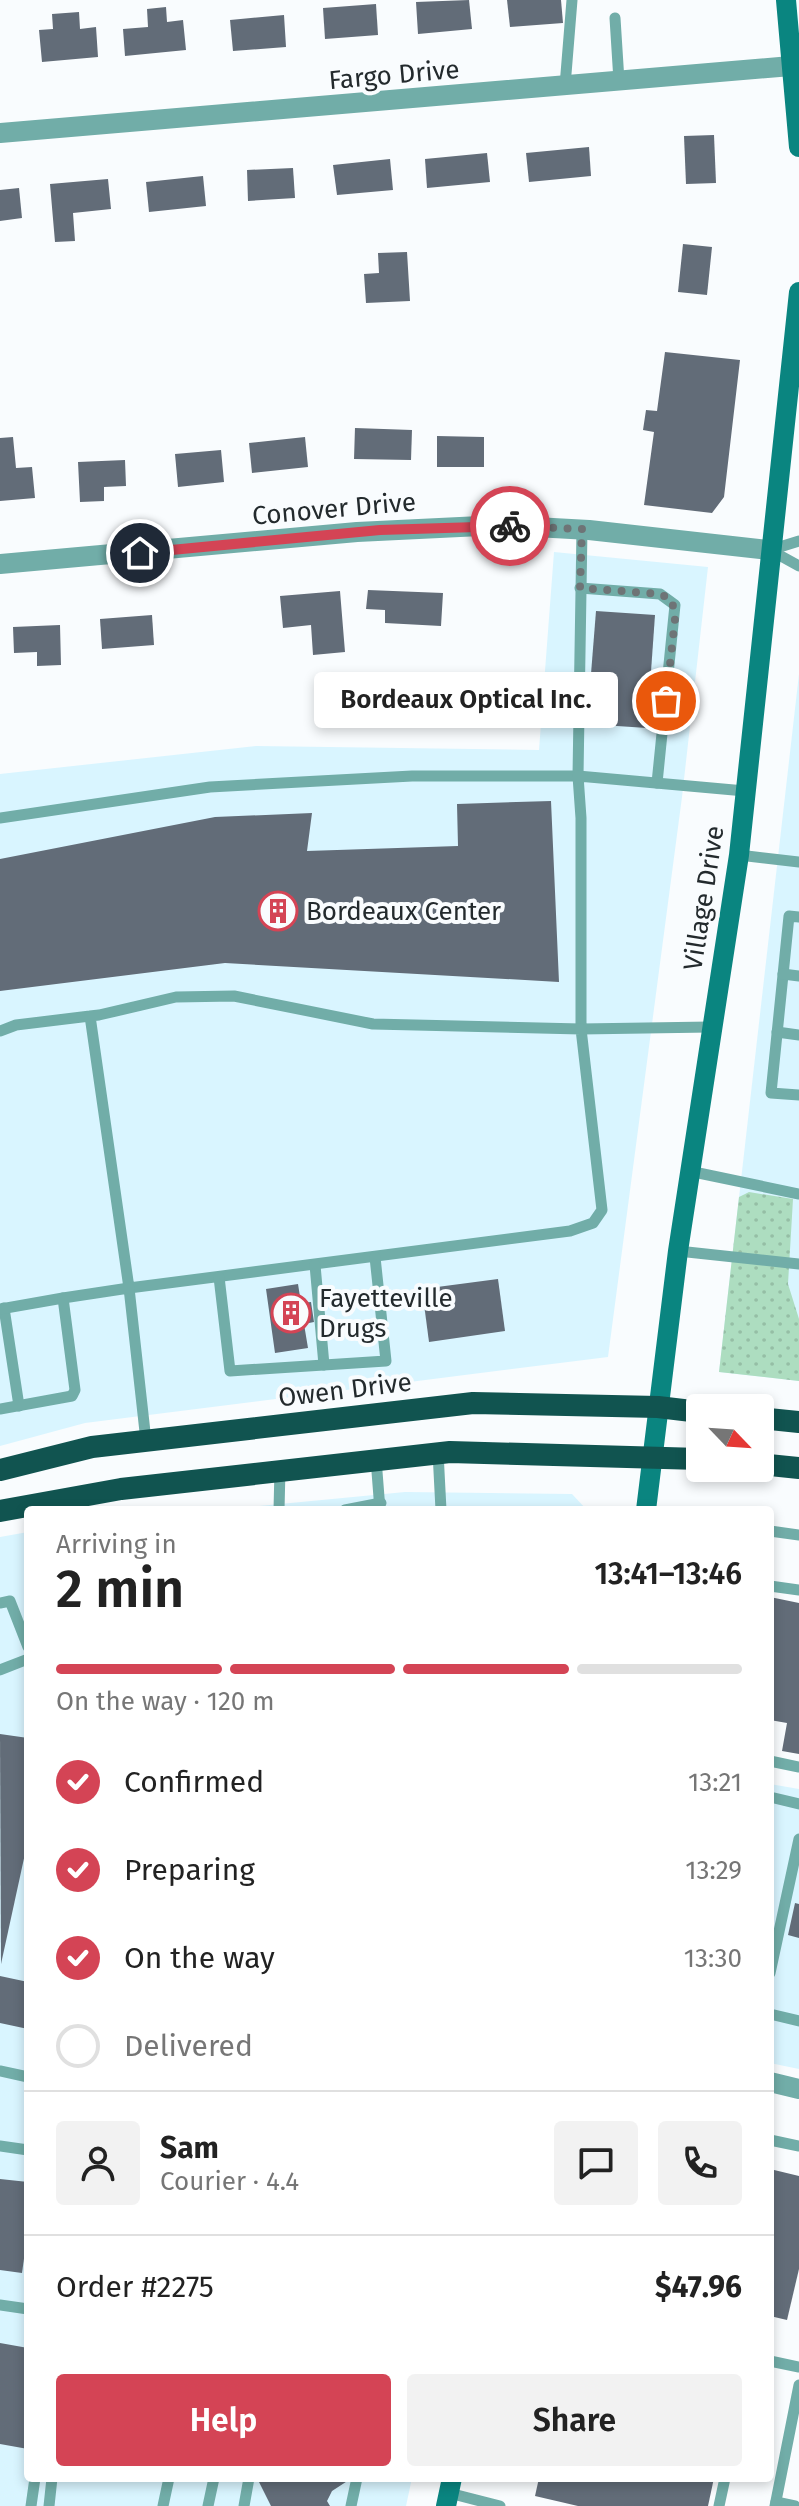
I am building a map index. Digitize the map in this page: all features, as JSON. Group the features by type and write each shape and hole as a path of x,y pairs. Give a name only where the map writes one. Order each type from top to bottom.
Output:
{"highway":[{"name":"Owen Drive","path":"0,1470 92,1447 473,1403 686,1410"},
{"path":"774,1419 799,1422"},
{"path":"28,1506 121,1489 438,1452 686,1458"},
{"path":"774,1465 799,1468"},
{"path":"0,1511 24,1507"}],"main road":[{"path":"786,0 795,66 799,147"},
{"name":"Village Drive","path":"646,1506 689,1171 739,855 769,550 799,292"}],"street":[{"name":"Fargo Drive","path":"0,133 795,66"},
{"name":"Conover Drive","path":"0,564 426,527 582,529 769,550"},
{"path":"774,2083 799,2089"}],"lane":[{"path":"565,86 572,0"},
{"path":"615,18 619,81"},
{"path":"19,1406 2,1309 129,1288 570,1231 593,1223 602,1210 581,1029 581,818 578,776 582,529"},
{"path":"769,550 799,541"},
{"path":"769,550 799,566"},
{"path":"580,588 660,594 675,605 657,783"},
{"path":"0,818 210,787 412,776 578,776 745,791"},
{"path":"739,855 799,862"},
{"path":"799,917 789,916 771,1093 799,1095"},
{"path":"783,974 799,976"},
{"path":"0,1031 16,1025 90,1016 176,997 234,996 373,1024 581,1029 710,1027"},
{"path":"90,1016 129,1288 146,1441"},
{"path":"777,1032 799,1035"},
{"path":"689,1171 799,1194"},
{"path":"678,1251 799,1264"},
{"path":"219,1277 230,1371 386,1361 375,1257"},
{"path":"315,1265 324,1365"},
{"path":"0,1409 72,1396 75,1390 63,1298"},
{"path":"438,1452 441,1506"},
{"path":"376,1458 380,1506"},
{"path":"279,1506 280,1469"},
{"path":"774,1532 799,1535"},
{"path":"774,1587 799,1590"},
{"path":"0,1603 10,1601 24,1637"},
{"path":"0,1670 24,1661"},
{"path":"774,1762 799,1767"},
{"path":"774,1798 799,1804"},
{"path":"774,1955 799,1839"},
{"path":"774,2015 799,2021"},
{"path":"0,2071 24,2076"},
{"path":"774,2141 799,2146"},
{"path":"0,2146 24,2149"},
{"path":"0,2305 24,2308"},
{"path":"774,2362 799,2367"},
{"path":"795,2506 776,2504 799,2385"},
{"path":"31,2506 34,2482"},
{"path":"163,2506 168,2482"},
{"path":"208,2506 213,2482"},
{"path":"244,2506 248,2482"},
{"path":"351,2506 356,2482"},
{"path":"719,2506 724,2482"},
{"path":"49,2506 52,2484"},
{"path":"449,2492 500,2506"}],"shaded area":[{"name":"Bordeaux Center","path":"554,552 708,567 682,797 608,1357 85,1423 0,1446 0,774 256,746 539,750"},
{"path":"799,674 799,1381 719,1372"},
{"path":"405,1492 572,1494 583,1506 258,1506"},
{"path":"24,1533 24,2482 411,2482 406,2506 0,2506 0,1537"},
{"path":"774,1785 799,1789 799,2069 774,2064"}],"green space":[{"path":"749,1192 793,1199 788,1284 799,1319 799,1381 719,1372 739,1197"}],"building":[{"path":"469,0 472,29 418,34 416,2"},
{"path":"507,0 561,0 563,23 510,27"},
{"path":"376,4 378,35 325,39 323,8"},
{"path":"166,7 167,22 183,20 186,50 125,56 123,29 148,27 147,9"},
{"path":"79,12 80,29 96,27 98,57 42,62 39,30 53,29 52,14"},
{"path":"284,15 286,47 233,51 230,20"},
{"path":"714,135 716,183 686,184 684,136"},
{"path":"589,147 591,176 529,182 526,153"},
{"path":"487,153 490,182 427,188 425,159"},
{"path":"390,159 393,190 337,195 333,165"},
{"path":"293,168 295,198 248,201 247,170"},
{"path":"203,176 206,206 149,212 146,182"},
{"path":"108,179 111,209 73,213 75,241 55,242 50,184"},
{"path":"19,188 22,218 0,221 0,190"},
{"path":"683,244 712,247 707,295 678,292"},
{"path":"407,252 410,301 366,303 364,274 379,273 378,253"},
{"path":"665,352 740,360 724,497 712,513 644,505 654,432 643,430 646,410 657,411"},
{"path":"355,428 412,430 411,460 354,459"},
{"path":"437,436 484,437 484,467 437,467"},
{"path":"13,437 16,468 32,467 35,498 0,501 0,438"},
{"path":"305,437 308,467 252,473 249,443"},
{"path":"221,450 224,482 178,487 175,454"},
{"path":"125,460 126,486 104,487 104,501 80,502 78,462"},
{"path":"368,590 443,593 441,626 385,623 385,610 366,609"},
{"path":"340,591 345,652 313,655 311,625 283,628 280,596"},
{"path":"596,611 655,615 647,728 587,724"},
{"path":"152,615 154,645 102,649 100,619"},
{"path":"60,625 61,665 37,666 37,652 14,653 13,627"},
{"name":"Bordeaux Center","path":"551,801 559,982 225,963 0,991 0,859 215,817 312,813 307,851 458,846 457,804"},
{"path":"498,1279 505,1331 429,1342 422,1289"},
{"name":"Fayetteville Drugs","path":"298,1284 301,1303 311,1302 314,1322 304,1324 308,1348 275,1353 266,1289"},
{"path":"774,1598 799,1603 799,1754 782,1751 787,1723 774,1721"},
{"path":"0,1734 24,1737 24,1858 1,1964"},
{"path":"795,1903 799,1904 799,1938 788,1935"},
{"path":"0,1976 24,1981 24,2028 0,2023"},
{"path":"774,2170 799,2176 799,2269 787,2320 774,2317"},
{"path":"0,2179 24,2182 22,2273 0,2270"},
{"path":"0,2343 24,2347 24,2448 0,2444"},
{"path":"259,2482 346,2482 332,2491 327,2501 330,2506 271,2506"},
{"path":"538,2482 713,2482 708,2506 578,2506 535,2496"}],"way so far":[{"path":"510,526 582,529 580,588 660,594 672,600 675,619 666,701"}],"place":[{"name":"Bordeaux Optical Inc.","path":"666,701"},
{"name":"Bordeaux Center","path":"278,911"},
{"name":"Fayetteville Drugs","path":"291,1313"}],"route":[{"path":"140,553 380,530 510,526"}]}
